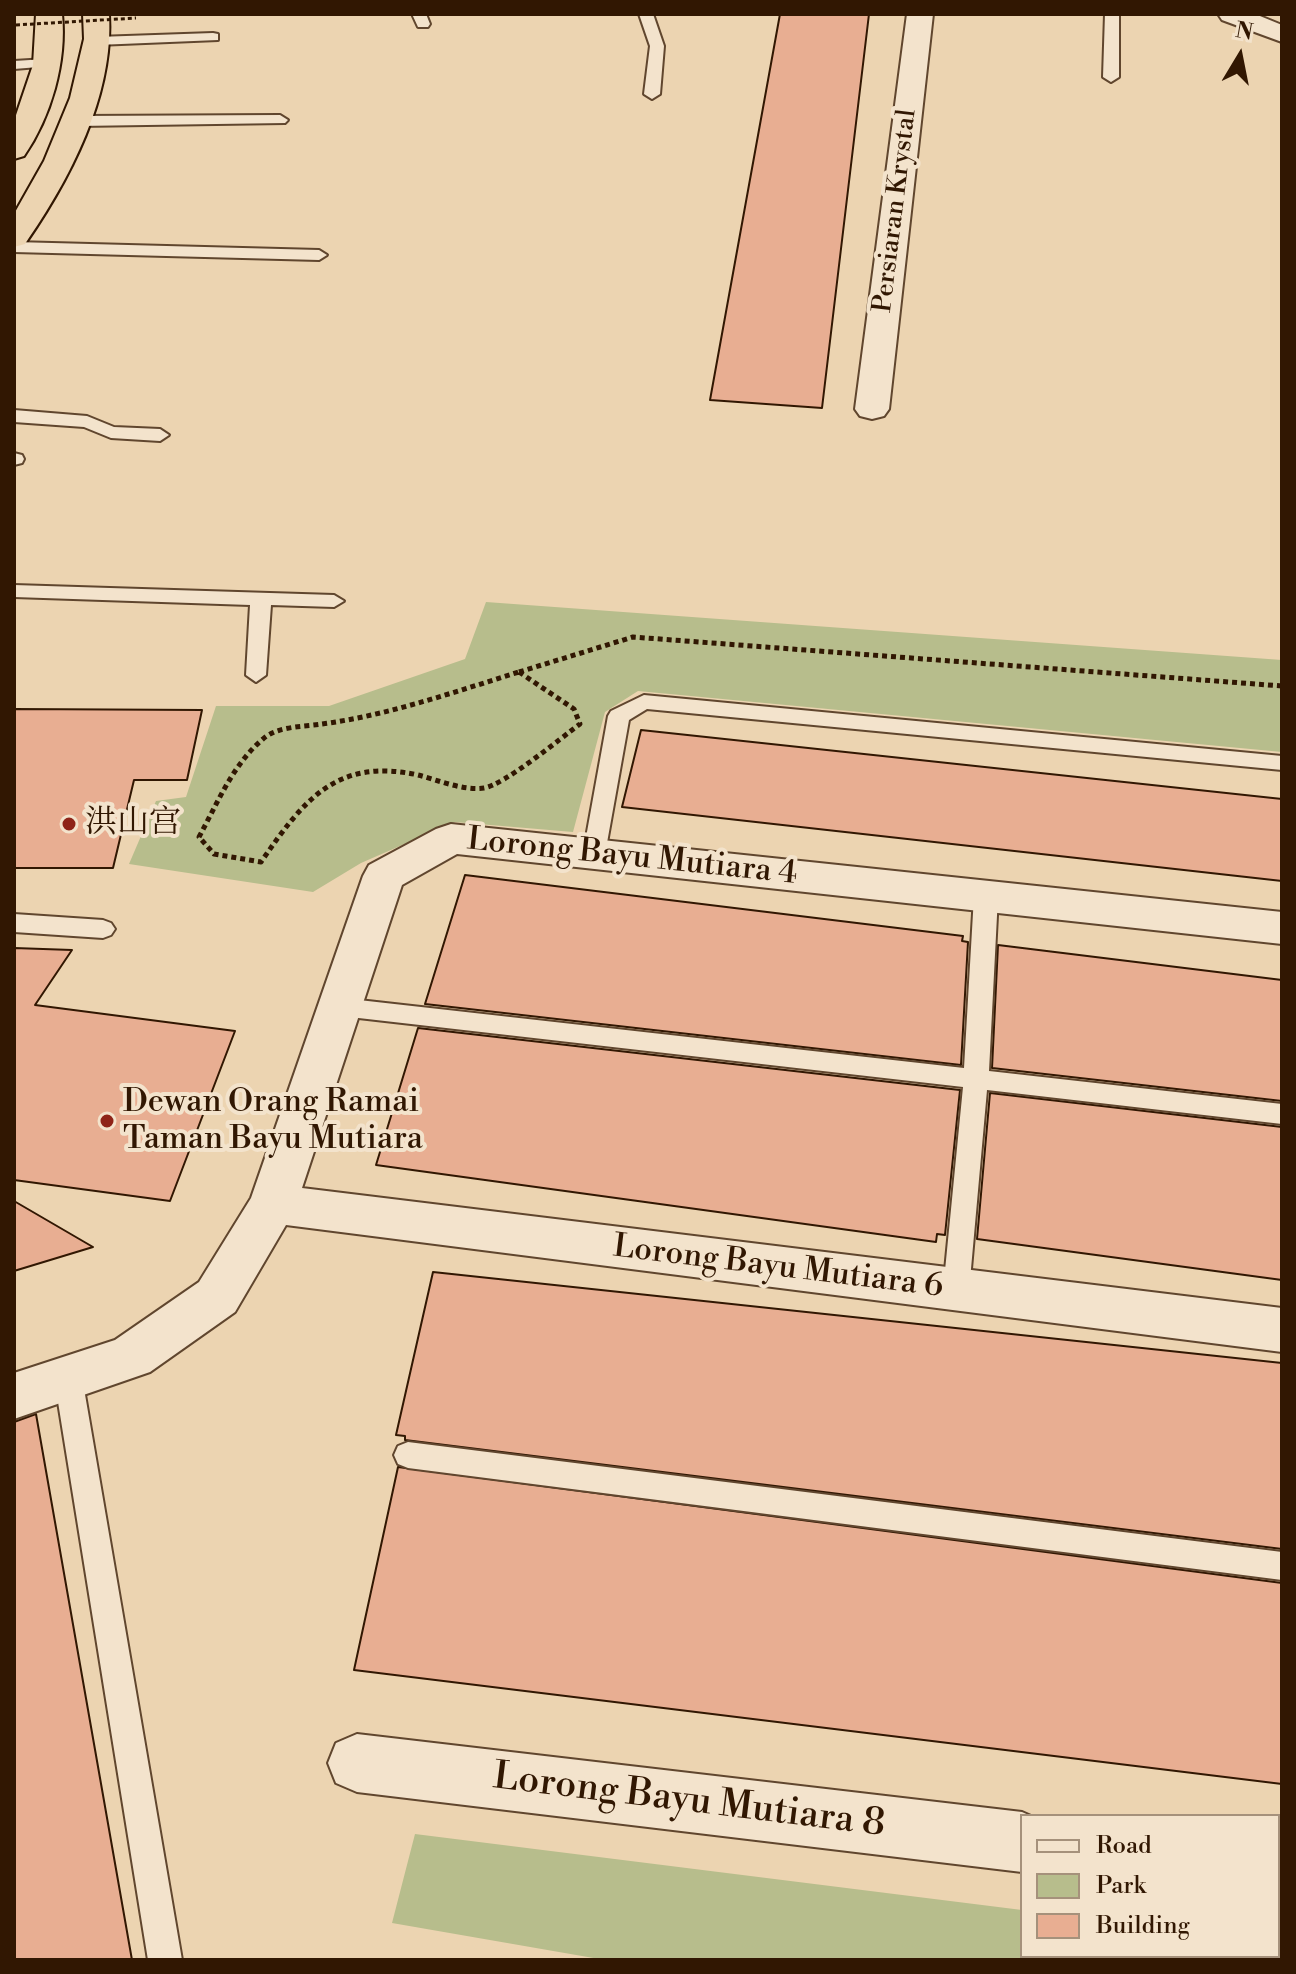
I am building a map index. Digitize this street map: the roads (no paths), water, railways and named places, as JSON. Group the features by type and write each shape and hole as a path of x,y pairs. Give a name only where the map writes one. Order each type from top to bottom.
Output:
{"highway":[{"path":"14,150 28,127 53,36 49,14"},
{"path":"14,238 78,121 97,27"}],"street":[{"name":"Persiaran Krystal","path":"872,409 920,14"},
{"path":"1231,14 1282,34"},
{"name":"Lorong Bayu Mutiara 4","path":"14,1396 132,1356 217,1297 273,1204 384,876 451,839 1282,928"},
{"name":"Lorong Bayu Mutiara 6","path":"273,1204 1282,1330"},
{"name":"Lorong Bayu Mutiara 8","path":"357,1763 1020,1842"}],"lane":[{"path":"646,14 657,46 652,94"},
{"path":"1111,77 1112,14"},
{"path":"97,27 213,37"},
{"path":"14,65 46,63"},
{"path":"78,121 280,120"},
{"path":"14,247 319,255"},
{"path":"14,416 87,422 111,432 160,435"},
{"path":"14,591 334,601"},
{"path":"256,675 261,598"},
{"path":"594,854 619,716 644,702 1282,763"},
{"path":"956,1291 976,1078 986,896"},
{"path":"14,923 103,929"},
{"path":"341,1007 1282,1114"},
{"path":"68,1377 165,1960"},
{"path":"408,1455 1282,1566"}],"place":[{"name":"洪山宫","path":"69,824"},
{"name":"Dewan Orang Ramai Taman Bayu Mutiara","path":"107,1121"}]}
